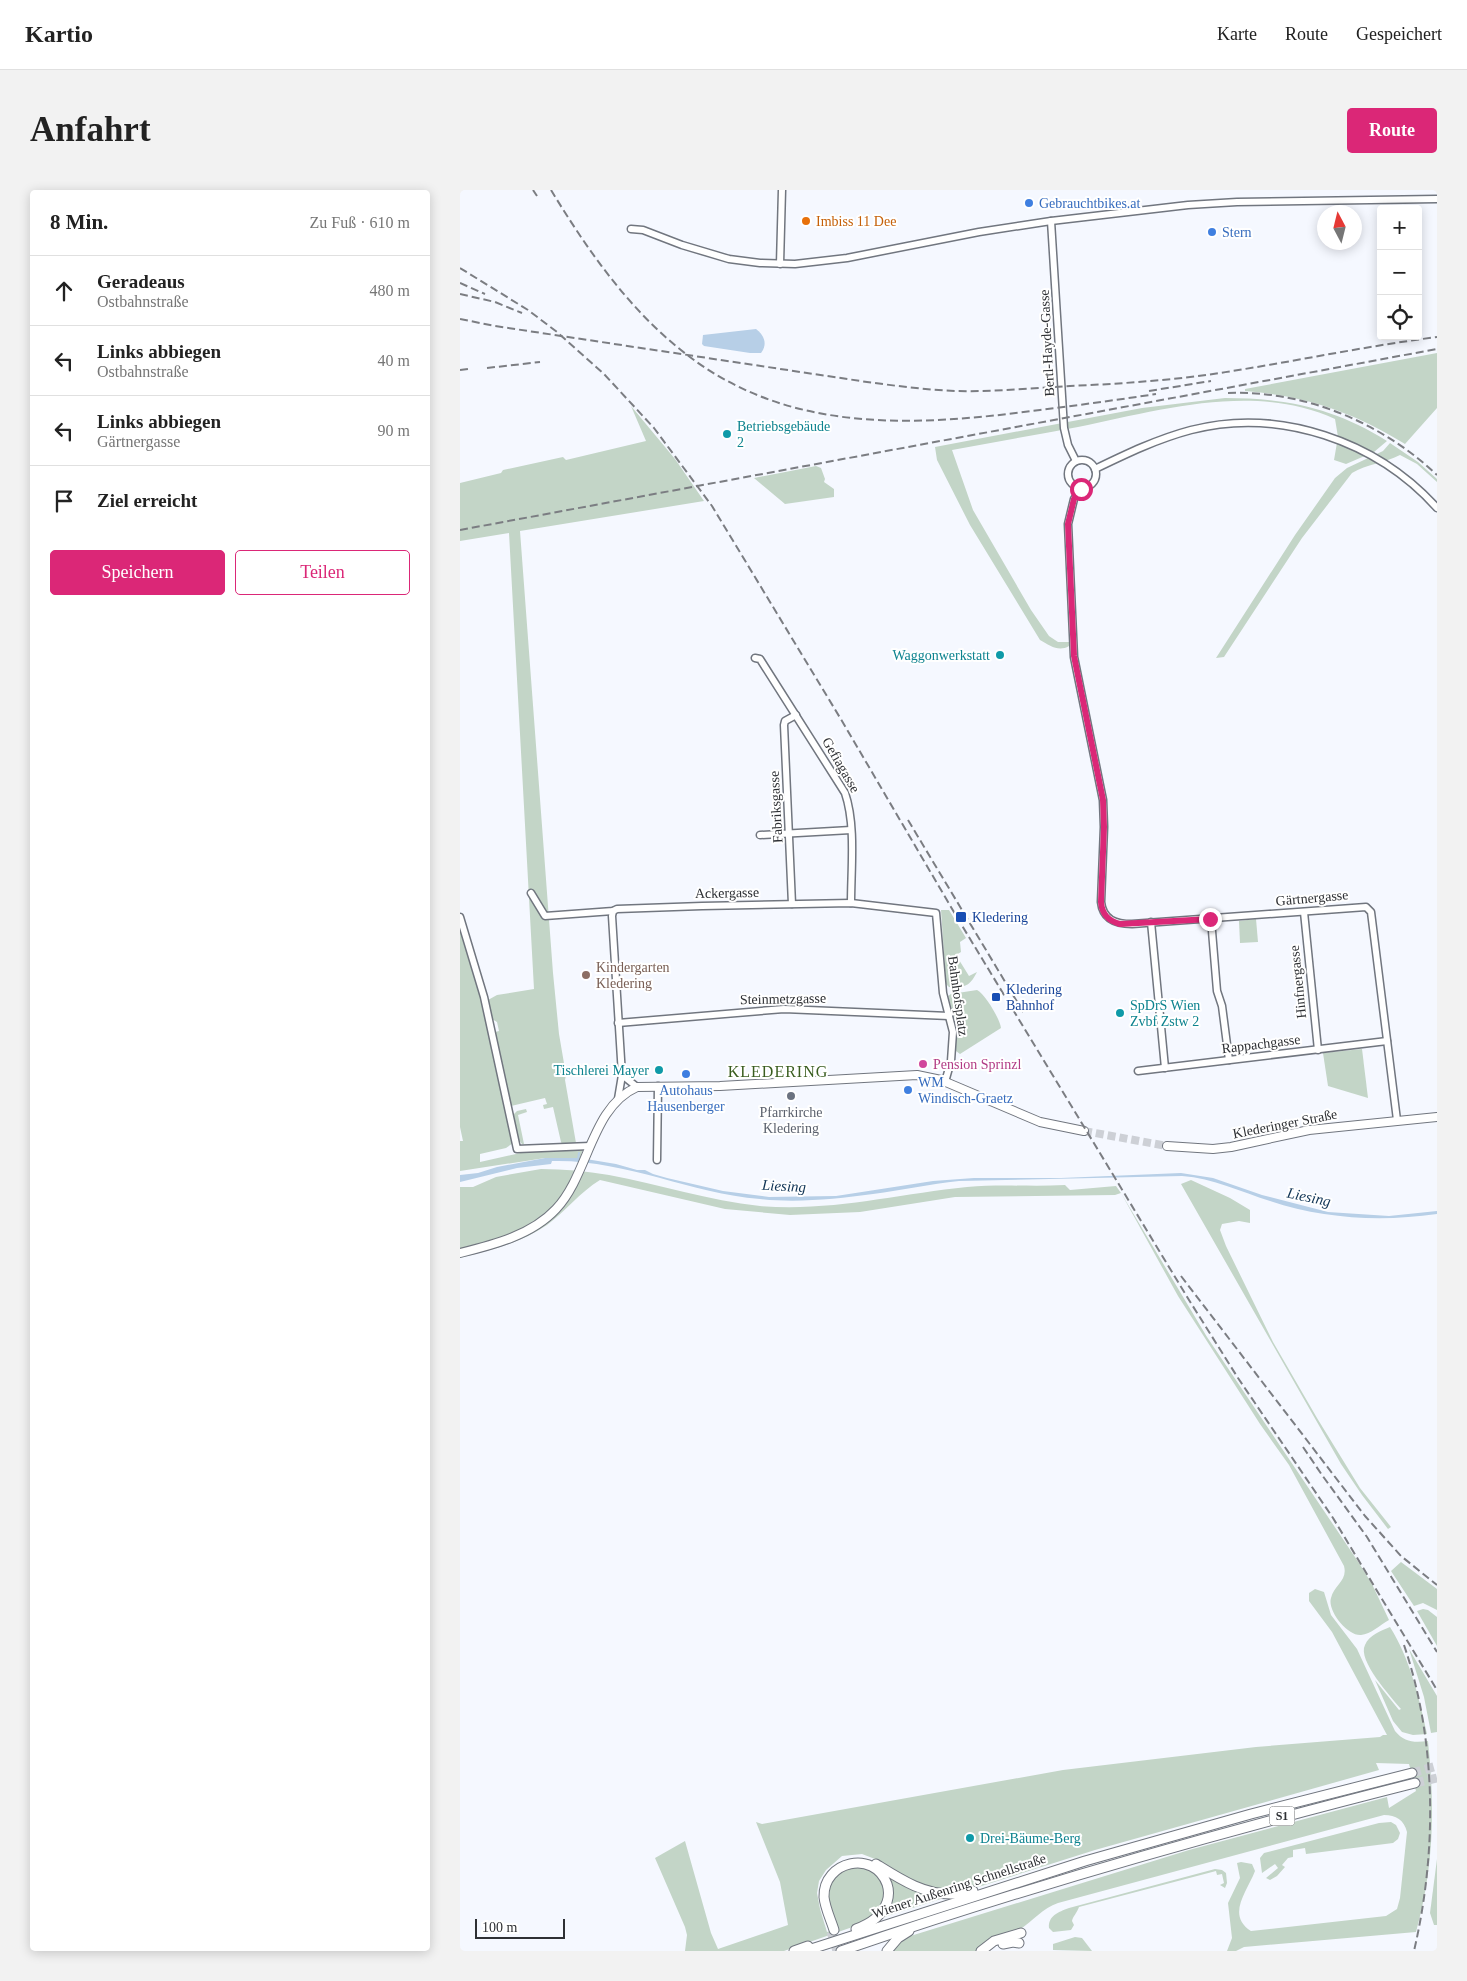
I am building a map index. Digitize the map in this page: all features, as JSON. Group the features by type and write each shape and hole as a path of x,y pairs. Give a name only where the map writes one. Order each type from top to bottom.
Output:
{"highway":[{"name":"Wiener Außenring Schnellstraße","path":"805,1951 991,1890 1168,1837 1412,1772"},
{"name":"Wiener Außenring Schnellstraße","path":"841,1951 917,1925 1150,1853 1272,1819 1415,1783"},
{"path":"794,1951 861,1927 879,1916 885,1908 889,1898 888,1887 885,1878 878,1870 869,1864 857,1862 846,1864 830,1876 826,1885 824,1896 833,1931 820,1897 822,1884 834,1866 845,1860 857,1858 872,1861 903,1881 936,1893 953,1894 991,1890"},
{"path":"888,1951 898,1938 917,1925"},
{"path":"981,1951 994,1941 1021,1933"},
{"path":"990,1951 1006,1942 1020,1943"}],"main road":[{"path":"460,1253 499,1242 526,1231 543,1221 564,1200 580,1171 606,1114 627,1091 637,1087 720,1086 917,1075 930,1076 1040,1122 1084,1131"},
{"name":"Klederinger Straße","path":"1168,1146 1213,1149 1231,1147 1309,1130 1437,1117"}],"street":[{"path":"780,264 782,190"},
{"path":"631,229 643,230 729,260 780,264 847,258 931,241 1051,221 1216,203 1437,200"},
{"name":"Bertl-Hayde-Gasse","path":"1051,221 1064,428 1068,445 1076,461"},
{"path":"1095,469 1154,442 1192,430 1234,424 1272,424 1314,432 1355,447 1397,472 1423,493 1437,508"},
{"path":"1076,461 1089,462 1095,469 1094,483 1090,486 1081,489 1072,485 1068,476 1069,467 1076,461"},
{"name":"Gärtnergasse","path":"1081,489 1074,499 1068,524 1074,656 1103,800 1102,907 1105,916 1120,924 1132,924 1366,906 1372,912 1397,1120"},
{"name":"Gefiagasse","path":"755,658 760,659 845,793 849,805 851,903"},
{"name":"Fabriksgasse","path":"792,904 784,725 785,722 796,716"},
{"path":"760,835 850,830"},
{"name":"Ackergasse","path":"532,893 546,916 702,906 851,903 936,913"},
{"path":"613,911 622,1075 618,1099"},
{"name":"Hinfnergasse","path":"1304,912 1318,1050"},
{"name":"Bahnhofsplatz","path":"936,913 943,992 953,1032 952,1051 945,1082"},
{"path":"460,917 484,997 517,1149 590,1148"},
{"path":"1210,919 1217,991 1222,1006 1229,1060"},
{"path":"1151,922 1165,1068"},
{"name":"Steinmetzgasse","path":"618,1023 784,1010 949,1016"},
{"name":"Rappachgasse","path":"1138,1071 1387,1041"},
{"path":"622,1075 637,1087"},
{"path":"657,1160 658,1086"}],"green space":[{"path":"1437,353 1437,408 1405,444 1367,423 1328,407 1288,397 1245,391 1245,389"},
{"path":"1225,398 1268,400 1309,407 1348,420 1387,441 1374,452 1346,464 1334,460 1338,437 1335,419 1304,408 1272,402 1240,401 1174,407 952,450 973,510 1031,610 1049,636 1058,642 1069,642 1069,646 1058,648 1040,640 970,525 937,460 935,447 1142,408"},
{"path":"631,406 675,459 704,501 520,531 553,973 559,1034 566,1075 565,1080 576,1143 562,1144 553,1107 544,1109 543,1105 547,1104 545,1098 511,1106 495,1032 499,1031 497,1022 492,1019 488,1000 497,995 534,989 509,533 460,541 460,483 501,473 503,470 563,457 566,460 646,441"},
{"path":"1390,443 1418,462 1437,479 1437,482 1417,464 1400,455 1352,473 1302,538 1224,657 1216,658 1295,535 1335,478 1347,468 1383,451"},
{"path":"816,466 821,468 825,479 824,482 834,489 834,497 785,504 754,478"},
{"path":"941,910 949,910 966,938 960,942 961,952 956,955 969,976 977,972 969,983 963,986 949,987 946,984"},
{"path":"460,917 474,963 513,1143 506,1148 480,1154 480,1162 525,1152 583,1149 580,1158 545,1158 460,1171 460,1141 463,1141 460,1127"},
{"path":"1256,919 1258,942 1240,943 1239,921"},
{"path":"977,990 992,1007 1001,1028 960,1054 956,1051 956,1023 948,996"},
{"path":"1362,1049 1368,1098 1328,1086 1323,1053"},
{"path":"526,1109 527,1112 518,1115 524,1144 522,1144 518,1139 513,1115 517,1111"},
{"path":"541,1169 600,1174 741,1204 760,1206 812,1207 979,1186 1065,1185 1070,1190 1116,1186 1121,1193 1115,1195 955,1197 860,1212 790,1215 725,1209 600,1180 586,1190 554,1220 527,1237 460,1258 460,1187 473,1187 496,1177"},
{"path":"1191,1180 1230,1198 1250,1210 1250,1223 1239,1221 1222,1224 1220,1230 1226,1246 1273,1342 1360,1488 1391,1527 1388,1529 1341,1464 1181,1184"},
{"path":"1121,1193 1207,1337 1372,1584 1389,1620 1372,1631 1361,1635 1356,1634 1344,1627 1335,1615 1332,1609 1331,1598 1344,1576 1344,1566 1289,1465 1260,1424 1178,1296"},
{"path":"1401,1562 1437,1589 1437,1610 1423,1603 1414,1606 1391,1571"},
{"path":"1315,1589 1324,1592 1331,1615 1357,1649 1395,1731 1410,1741 1428,1741 1432,1790 1430,1861 1416,1932 1244,1947 1236,1951 1227,1951 1232,1938 1228,1903 1240,1878 1237,1863 1241,1862 1252,1864 1255,1871 1239,1911 1244,1925 1251,1931 1386,1916 1397,1909 1400,1898 1407,1832 1404,1824 1399,1819 1384,1815 1058,1903 1048,1908 1017,1931 993,1938 977,1951 890,1951 904,1938 1189,1850 1387,1797 1389,1808 1416,1791 1409,1764 1376,1763 1379,1770 1095,1850 972,1889 941,1890 925,1887 900,1876 875,1859 862,1854 842,1856 826,1870 819,1881 817,1893 820,1909 827,1932 837,1929 827,1899 827,1886 835,1873 863,1864 881,1878 885,1892 880,1910 861,1924 784,1951 685,1951 687,1935 685,1927 655,1858 685,1841 711,1933 718,1949 788,1925 780,1882 756,1822 762,1824 1063,1770 1256,1747 1387,1735 1332,1632 1309,1601 1309,1593"},
{"path":"1428,1610 1437,1617 1437,1646 1417,1611"},
{"path":"1390,1627 1408,1665 1417,1692 1427,1734 1413,1735 1402,1732 1393,1721 1375,1680 1399,1710 1401,1709 1376,1678 1366,1660 1365,1645 1369,1639"},
{"path":"1409,1649 1437,1696 1437,1732 1431,1733 1424,1697"},
{"path":"1391,1822 1396,1825 1400,1833 1398,1839 1393,1843 1306,1854 1305,1848 1293,1850 1293,1857 1288,1858 1282,1865 1285,1867 1277,1876 1270,1880 1266,1878 1278,1868 1275,1864 1262,1873 1260,1858 1264,1853 1379,1823"},
{"path":"1437,1859 1437,1925 1434,1925 1430,1913"},
{"path":"1215,1869 1226,1873 1227,1883 1225,1888 1220,1885 1224,1883 1222,1874 1217,1875 1216,1871 1079,1907 1072,1921 1074,1925 1071,1930 1053,1932 1049,1928 1052,1917 1069,1908"},
{"path":"887,1874 947,1897 881,1918 891,1885"},
{"path":"1075,1937 1082,1938 1092,1951 1053,1950 1053,1944"}],"water":[{"path":"756,329 761,334 765,343 761,353 704,346 702,344 703,335"},
{"path":"545,1158 580,1158 616,1164 723,1191 769,1197 836,1196 933,1181 974,1178 1061,1178 1181,1173 1213,1178 1262,1195 1328,1212 1389,1216 1437,1211 1437,1214 1374,1218 1311,1212 1290,1207 1216,1182 1182,1176 959,1181 859,1196 802,1200 774,1200 734,1196 605,1165 579,1162 552,1161 551,1164 517,1168 460,1182 460,1175 478,1173 497,1167"}],"waterway":[{"name":"Liesing","path":"578,1160 579,1153"}],"tunnel":[{"path":"1084,1131 1167,1146"},
{"path":"1412,1773 1437,1766"},
{"path":"1415,1783 1437,1778"},
{"path":"831,1932 837,1951"}],"railway":[{"path":"533,190 537,196"},
{"path":"551,190 607,273 657,330 717,375 759,396 804,410 849,418 896,421 992,416 1156,394"},
{"path":"460,268 528,310 557,332 604,374 654,428 712,506 842,721 958,919 1189,1300 1238,1378 1333,1518 1437,1690"},
{"path":"460,283 485,294"},
{"path":"460,294 495,302 522,313"},
{"path":"460,319 495,326 867,382 957,391 1155,381 1235,371 1437,337"},
{"path":"460,530 1437,349"},
{"path":"487,368 540,362"},
{"path":"460,370 469,369"},
{"path":"1149,391 1211,381"},
{"path":"1228,393 1285,397 1341,413 1367,425 1392,440 1437,475"},
{"path":"908,820 1025,1015"},
{"path":"1181,1276 1365,1516 1401,1556 1437,1585"},
{"path":"1303,1447 1367,1537 1437,1652"},
{"path":"1404,1645 1415,1682 1423,1720 1428,1758 1430,1797 1427,1875 1414,1951"}],"place":[{"name":"Gebrauchtbikes.at","path":"1029,203"},
{"name":"Imbiss 11 Dee","path":"806,221"},
{"name":"Stern","path":"1212,232"},
{"name":"Betriebsgebäude 2","path":"727,434"},
{"name":"Waggonwerkstatt","path":"1000,655"},
{"name":"Kledering","path":"961,917"},
{"name":"Kindergarten Kledering","path":"586,975"},
{"name":"Kledering Bahnhof","path":"996,997"},
{"name":"SpDrS Wien Zvbf Zstw 2","path":"1120,1013"},
{"name":"Pension Sprinzl","path":"923,1064"},
{"name":"Tischlerei Mayer","path":"659,1070"},
{"name":"Autohaus Hausenberger","path":"686,1074"},
{"name":"WM Windisch-Graetz","path":"908,1090"},
{"name":"Pfarrkirche Kledering","path":"791,1096"},
{"name":"Drei-Bäume-Berg","path":"970,1838"}],"district":[{"name":"KLEDERING","path":"778,1071"}],"route":[{"path":"1081,489 1074,499 1069,513 1068,524 1074,656 1082,705 1098,770 1103,800 1102,911 1109,919 1120,924 1210,919"}]}
